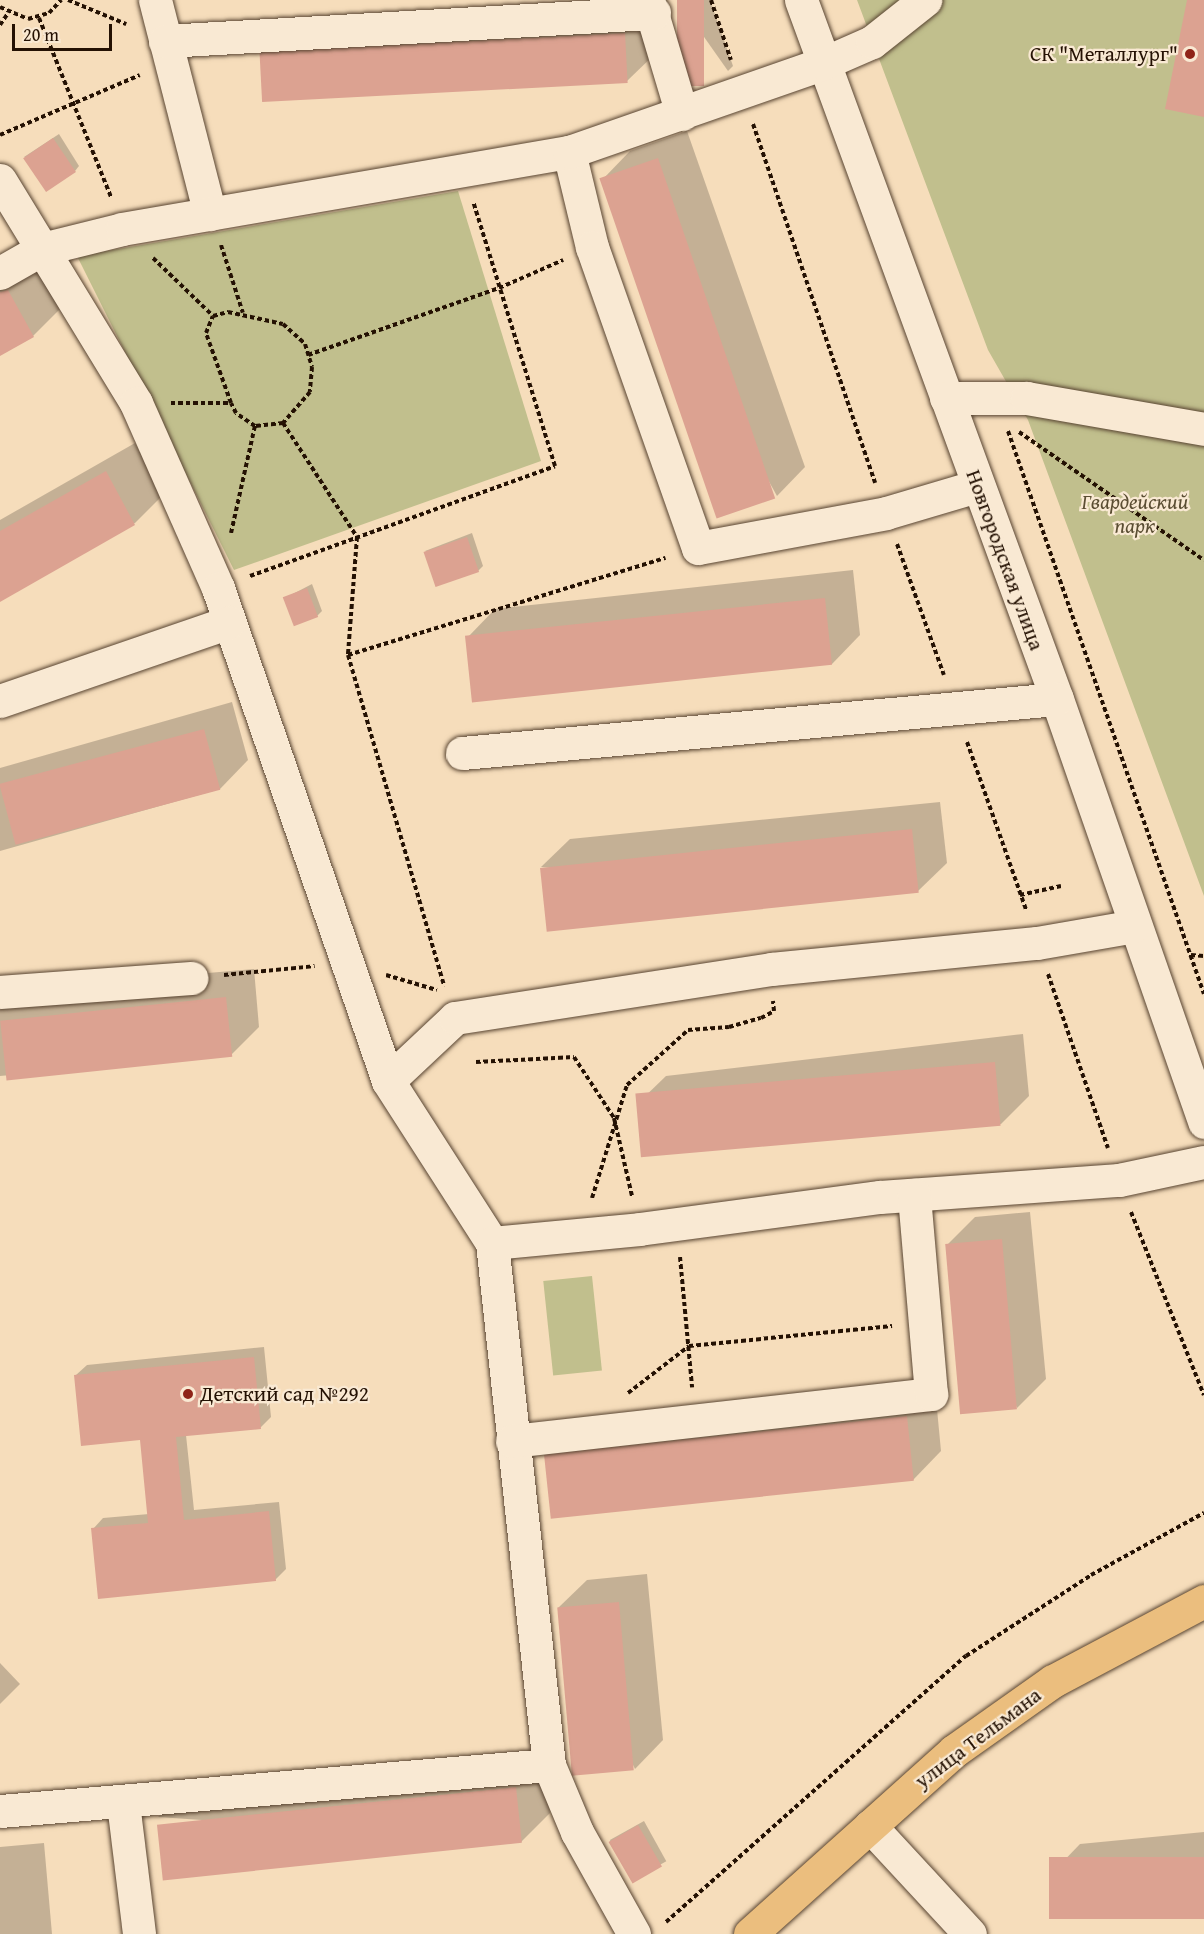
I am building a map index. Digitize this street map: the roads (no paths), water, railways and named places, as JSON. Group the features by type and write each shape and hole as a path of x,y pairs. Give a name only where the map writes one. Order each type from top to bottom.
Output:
{"main road":[{"name":"улица Тельмана","path":"750,1934 954,1751 1053,1681 1204,1601"}],"street":[{"path":"155,0 210,214"},
{"name":"Новгородская улица","path":"801,0 977,486 1057,699 1204,1122"},
{"path":"0,273 42,249 122,229 569,152 824,63 872,42 925,0"},
{"path":"168,51 651,6 682,114"},
{"path":"569,152 592,247 698,548 886,513 977,486"},
{"path":"0,180 136,403 218,588 388,1081 492,1243 549,1765 577,1832 647,1930"},
{"path":"946,398 1027,398 1204,429"},
{"path":"0,701 229,622"},
{"path":"462,753 1057,699"},
{"path":"388,1081 454,1018 771,969 1037,943 1134,926"},
{"path":"0,992 191,978"},
{"path":"492,1243 639,1229 914,1195 1119,1180 1204,1162"},
{"path":"512,1442 695,1419 931,1394 914,1195"},
{"path":"0,1811 123,1803 549,1765"},
{"path":"123,1803 138,1934"},
{"path":"870,1826 970,1934"}],"place":[{"name":"СК \"Металлург\"","path":"1190,54"},
{"name":"Детский сад №292","path":"188,1394"}],"park label":[{"name":"Гвардейский парк","path":"1135,514"}]}
